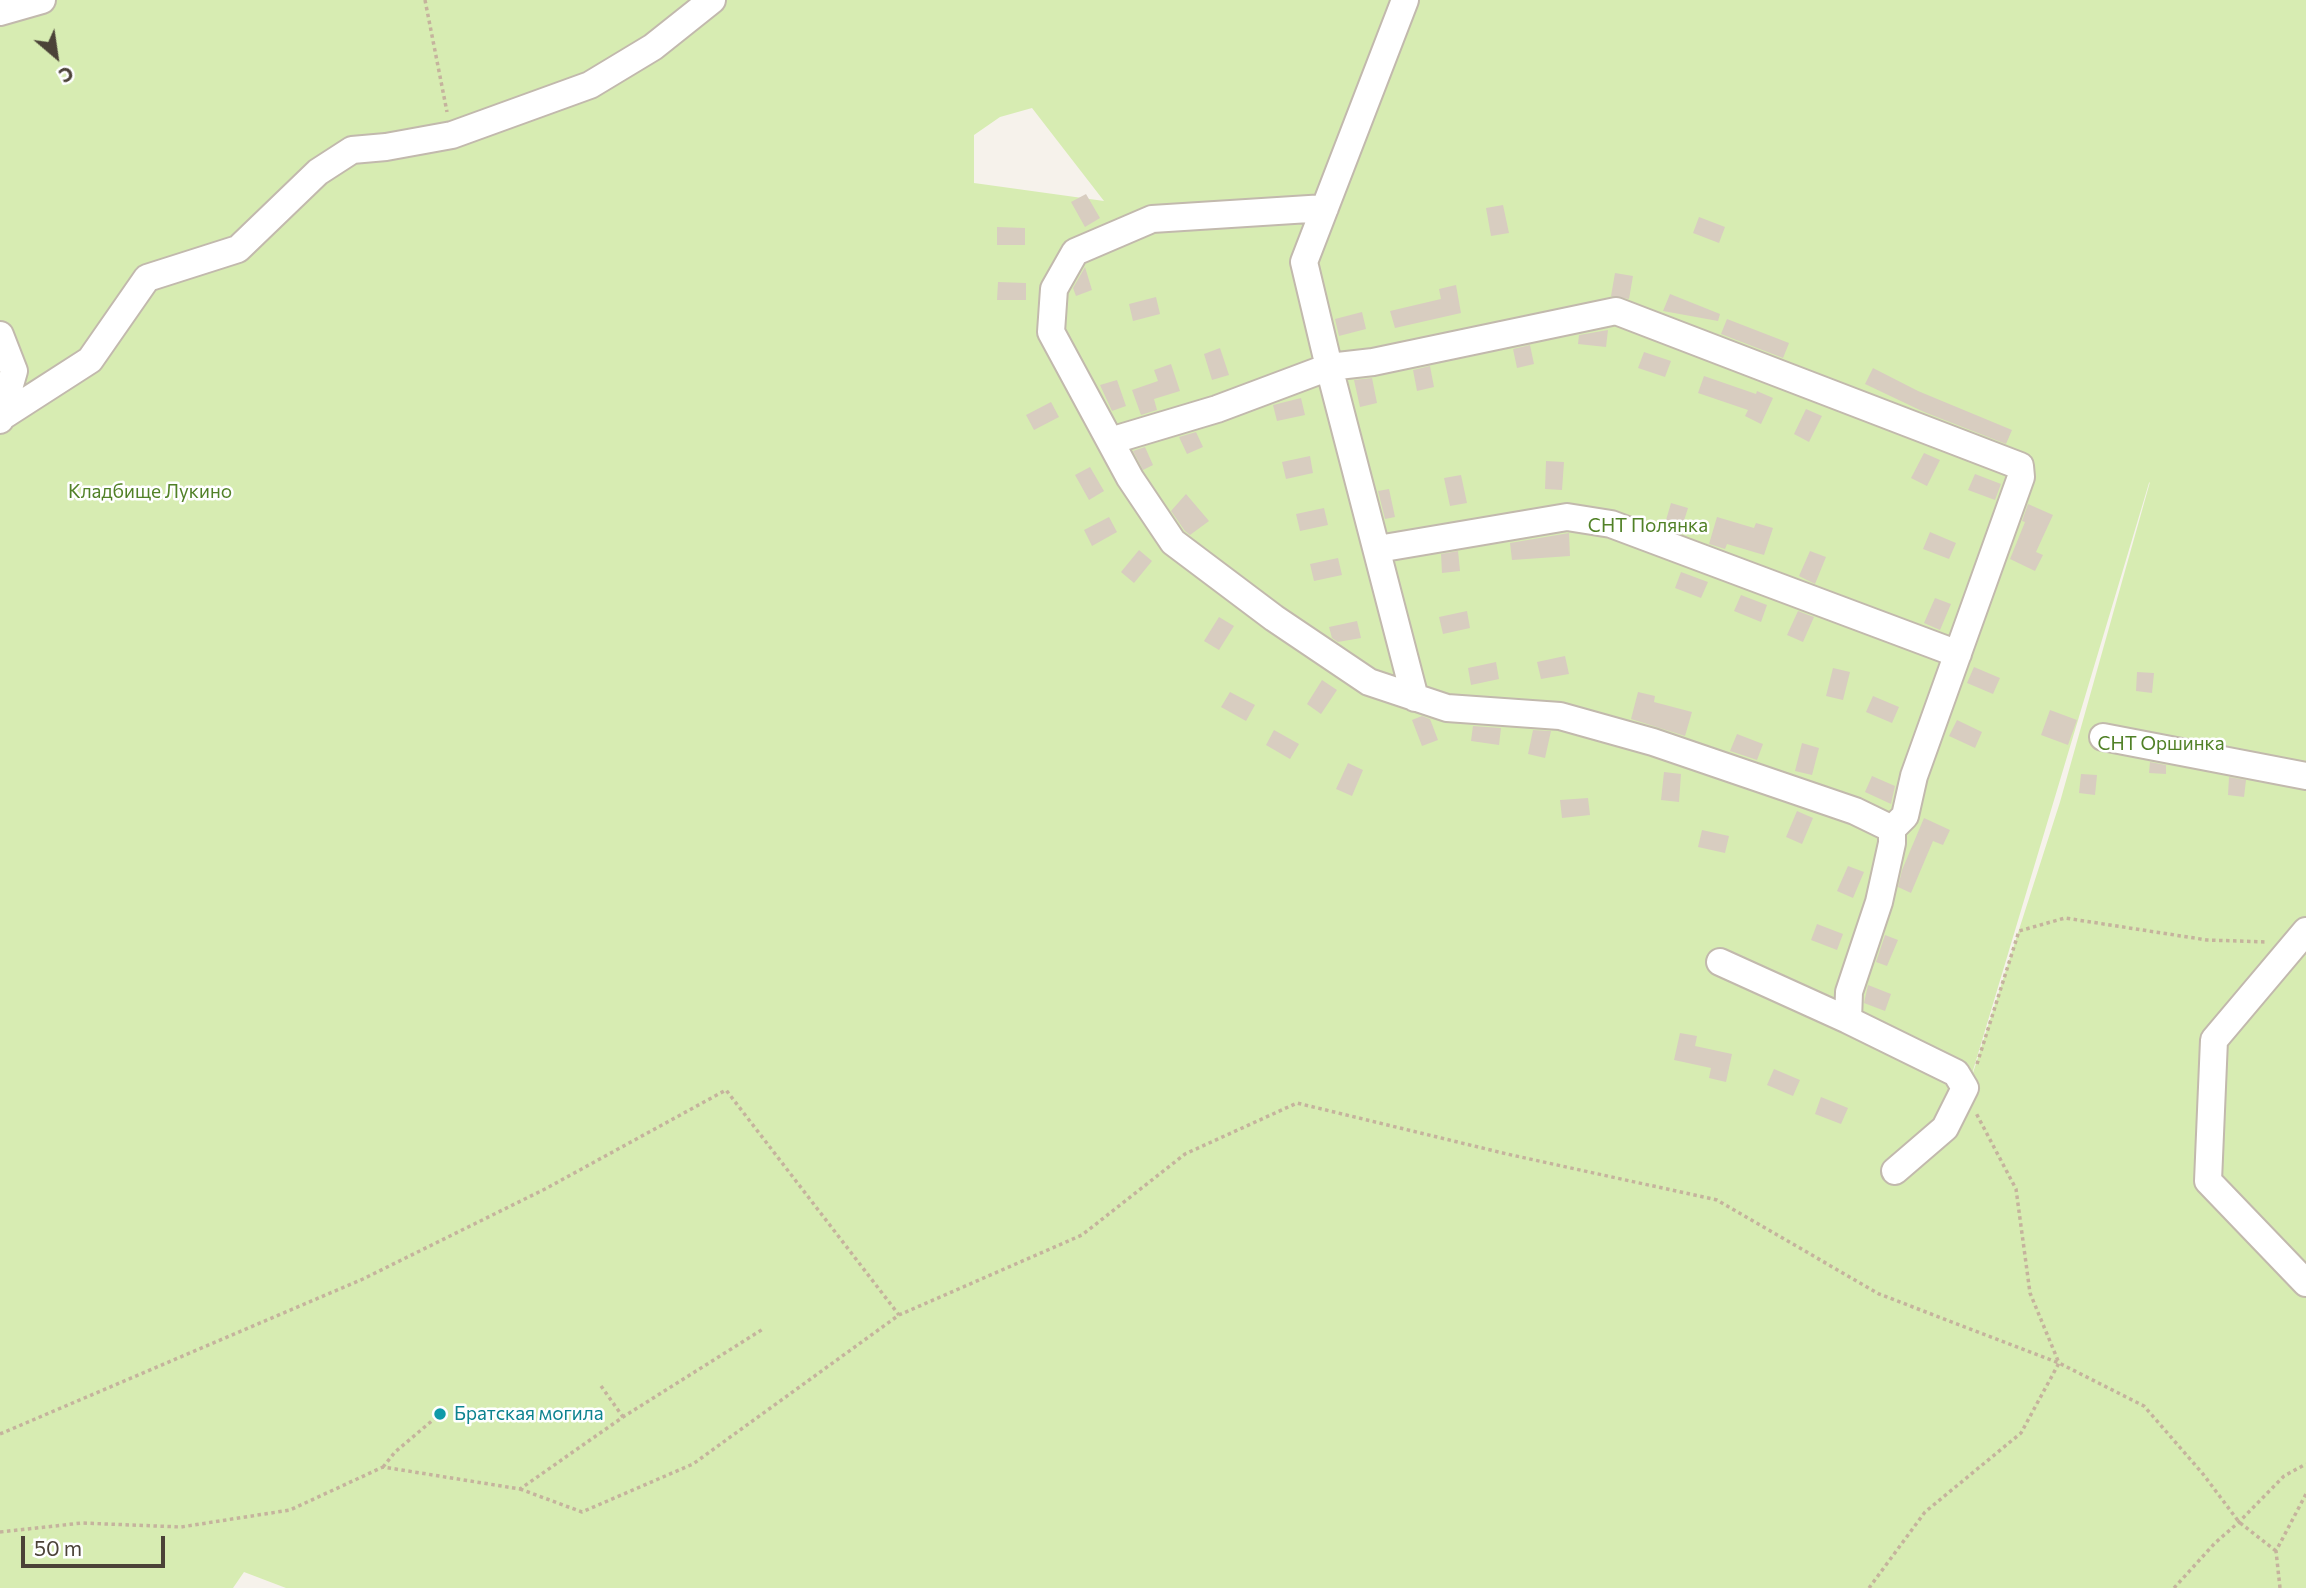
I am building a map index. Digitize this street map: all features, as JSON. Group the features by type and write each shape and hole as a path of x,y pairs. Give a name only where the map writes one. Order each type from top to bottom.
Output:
{"street":[{"path":"0,12 42,0"},
{"path":"1,418 90,360 147,278 238,249 318,172 352,150 452,135 590,85 653,47 712,0"},
{"path":"1405,0 1304,262 1415,698"},
{"path":"1325,208 1152,219 1075,252 1054,289 1051,332 1130,478 1173,542 1273,618 1369,682 1447,708 1560,716 1653,742 1855,811 1892,829"},
{"path":"1110,441 1217,409 1329,367 1373,362 1616,311 2020,466 2021,477 1914,776 1905,816 1892,829 1892,843 1879,902 1849,992 1848,1020"},
{"path":"0,335 14,371 1,418"},
{"path":"1378,549 1567,517 1611,524 1958,654"},
{"path":"2103,737 2306,776"},
{"path":"2301,937 2214,1041 2208,1181 2306,1283"},
{"path":"1720,962 1956,1073 1965,1088 1945,1128 1895,1171"}],"path":[{"path":"425,0 452,135"},
{"path":"2059,1363 2030,1293 2016,1189 1965,1088 1970,1085 2019,931 2065,918 2207,940 2301,937"},
{"path":"0,1434 363,1279 545,1189 726,1090 899,1315"},
{"path":"383,1467 520,1489 582,1512 693,1464 899,1315 1082,1235 1185,1154 1297,1103 1507,1154 1717,1200 1879,1294 2059,1363 2144,1406 2203,1474 2239,1522 2276,1551"},
{"path":"520,1489 623,1417 763,1329"},
{"path":"1870,1588 1925,1512 2021,1433 2059,1363"},
{"path":"601,1386 623,1417"},
{"path":"0,1532 82,1523 181,1527 290,1510 383,1467 395,1452 440,1414"},
{"path":"2174,1588 2215,1543 2284,1476 2306,1464"},
{"path":"2280,1588 2276,1551 2306,1494"}],"green space":[{"path":"18,0 2306,0 2306,1588 286,1588 244,1572 233,1588 0,1588 0,5","holes":["1032,108 1104,201 974,183 974,135 1000,117","2149,483 2060,802 1963,1104"]}],"building":[{"path":"1086,194 1100,218 1085,227 1071,202"},
{"path":"1503,205 1509,233 1491,236 1486,208"},
{"path":"1699,217 1725,227 1719,243 1693,233"},
{"path":"997,227 1025,228 1025,245 997,245"},
{"path":"1085,267 1092,290 1076,296 1073,288"},
{"path":"1615,273 1633,276 1629,299 1611,296"},
{"path":"998,282 1026,283 1026,300 997,300"},
{"path":"1456,285 1461,313 1395,328 1390,311 1441,299 1439,289"},
{"path":"1670,294 1720,314 1718,321 1663,311"},
{"path":"1156,297 1160,314 1133,321 1129,304"},
{"path":"1362,312 1366,329 1339,336 1335,319"},
{"path":"1727,319 1789,343 1783,358 1721,334"},
{"path":"1608,330 1606,347 1578,344 1579,335"},
{"path":"1530,345 1534,364 1517,368 1513,349"},
{"path":"1220,348 1229,375 1212,380 1204,354"},
{"path":"1644,352 1671,361 1665,377 1638,368"},
{"path":"1171,364 1180,391 1154,399 1157,410 1141,415 1132,390 1158,381 1154,370"},
{"path":"1430,366 1434,387 1417,391 1413,370"},
{"path":"1873,368 1918,391 2012,430 2006,444 1924,412 1865,384"},
{"path":"1704,376 1773,398 1761,424 1745,416 1748,410 1698,393"},
{"path":"1372,378 1377,403 1360,407 1354,380"},
{"path":"1117,380 1126,406 1112,411 1100,385"},
{"path":"1301,398 1305,415 1277,421 1273,405"},
{"path":"1051,402 1059,417 1034,430 1026,415"},
{"path":"1806,409 1822,416 1809,442 1794,434"},
{"path":"1196,432 1203,447 1187,454 1179,437"},
{"path":"1145,447 1153,465 1143,470 1133,451"},
{"path":"1924,453 1940,460 1927,486 1911,478"},
{"path":"1310,456 1313,473 1286,479 1282,462"},
{"path":"1546,461 1564,462 1562,490 1545,489"},
{"path":"1090,467 1104,491 1089,500 1075,475"},
{"path":"1975,474 2001,484 1995,500 1968,490"},
{"path":"1461,475 1467,503 1450,506 1444,478"},
{"path":"1389,489 1395,517 1385,519 1378,491"},
{"path":"1186,494 1209,521 1190,535 1171,511"},
{"path":"1671,503 1688,508 1680,533 1664,527"},
{"path":"2028,504 2053,515 2036,552 2043,555 2035,571 2010,559 2025,522 2022,521"},
{"path":"1324,508 1328,525 1300,531 1296,514"},
{"path":"1109,517 1117,532 1092,546 1084,530"},
{"path":"1717,517 1754,528 1756,523 1773,528 1764,555 1727,544 1725,549 1709,544"},
{"path":"1930,532 1956,543 1949,559 1923,549"},
{"path":"1569,533 1570,556 1512,560 1510,543"},
{"path":"1139,550 1152,561 1134,583 1121,572"},
{"path":"1458,551 1460,571 1442,573 1441,554"},
{"path":"1810,551 1826,557 1815,584 1799,576"},
{"path":"1338,558 1342,575 1314,581 1310,564"},
{"path":"1681,572 1708,582 1701,598 1675,588"},
{"path":"1741,595 1767,605 1761,622 1734,611"},
{"path":"1935,598 1951,604 1940,630 1924,623"},
{"path":"1467,611 1470,628 1443,634 1439,617"},
{"path":"1798,611 1814,617 1803,642 1787,635"},
{"path":"1219,617 1234,626 1219,650 1204,641"},
{"path":"1357,621 1361,638 1338,642 1332,638 1329,627"},
{"path":"1565,656 1569,674 1541,679 1537,662"},
{"path":"1496,662 1499,679 1471,685 1468,668"},
{"path":"1974,667 2000,678 1993,694 1967,683"},
{"path":"1833,668 1850,672 1843,700 1826,696"},
{"path":"2137,672 2154,673 2152,693 2136,691"},
{"path":"1322,680 1337,690 1321,714 1307,704"},
{"path":"1230,692 1255,705 1246,721 1221,707"},
{"path":"1638,692 1655,696 1654,702 1692,712 1685,736 1631,719"},
{"path":"1873,696 1899,707 1892,723 1866,712"},
{"path":"2050,710 2077,720 2068,745 2041,735"},
{"path":"1422,716 1430,719 1438,740 1422,746 1412,720"},
{"path":"1957,720 1982,732 1975,748 1949,736"},
{"path":"1473,726 1501,728 1499,745 1471,741"},
{"path":"1274,730 1299,744 1290,759 1266,745"},
{"path":"1533,730 1551,731 1545,758 1528,754"},
{"path":"1737,734 1763,744 1757,760 1730,751"},
{"path":"1802,743 1819,748 1812,775 1795,771"},
{"path":"2150,762 2166,765 2166,774 2149,773"},
{"path":"1348,763 1363,770 1352,796 1336,789"},
{"path":"1664,772 1681,774 1679,802 1661,800"},
{"path":"2081,774 2097,775 2095,795 2079,793"},
{"path":"1872,776 1895,786 1891,804 1865,792"},
{"path":"2229,777 2246,780 2244,797 2228,795"},
{"path":"1588,798 1590,815 1562,818 1560,800"},
{"path":"1797,811 1813,818 1802,844 1786,837"},
{"path":"1924,818 1950,830 1943,845 1933,841 1911,893 1898,887 1902,870"},
{"path":"1702,830 1729,836 1725,853 1698,847"},
{"path":"1848,866 1864,872 1853,898 1837,891"},
{"path":"1817,924 1843,934 1837,950 1811,940"},
{"path":"1885,935 1898,940 1887,966 1876,962"},
{"path":"1868,985 1891,994 1885,1011 1864,1003"},
{"path":"1680,1033 1697,1036 1695,1046 1732,1054 1726,1082 1709,1078 1711,1068 1674,1060"},
{"path":"1774,1069 1800,1080 1793,1096 1767,1085"},
{"path":"1821,1097 1848,1108 1841,1124 1815,1114"}],"place":[{"name":"Братская могила","path":"440,1414"}],"park label":[{"name":"Кладбище Лукино","path":"150,492"},
{"name":"СНТ Полянка","path":"1648,526"},
{"name":"СНТ Оршинка","path":"2161,744"}]}
